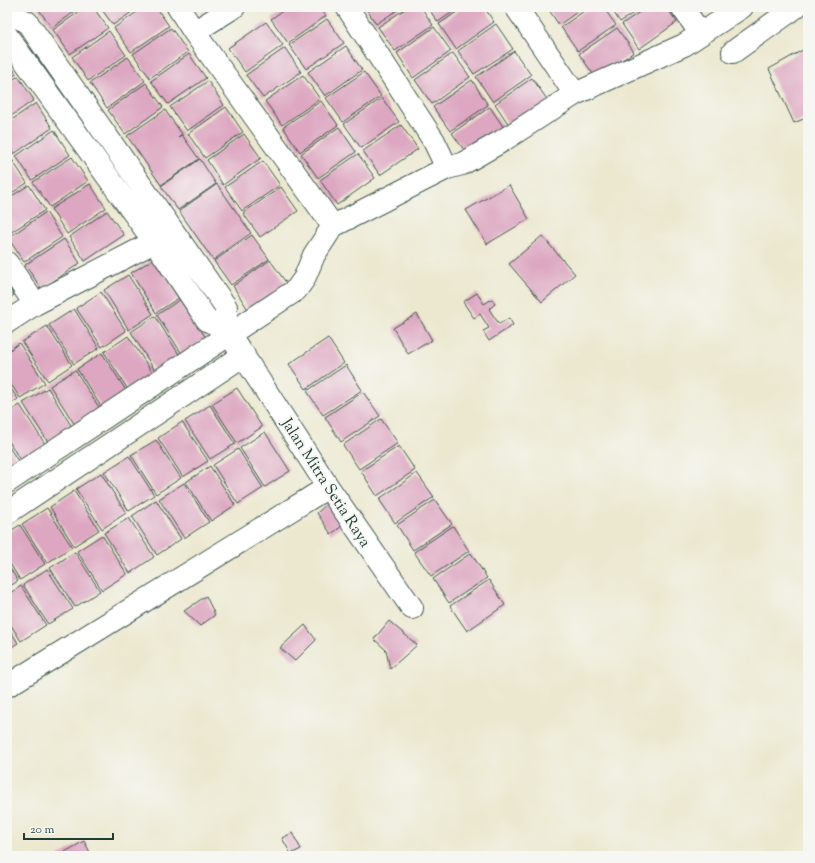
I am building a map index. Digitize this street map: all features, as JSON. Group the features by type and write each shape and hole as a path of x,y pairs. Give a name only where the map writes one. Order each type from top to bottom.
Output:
{"street":[{"path":"178,7 194,32 333,226"},
{"path":"194,32 234,7"},
{"path":"347,7 434,141 447,168"},
{"path":"516,7 575,94"},
{"path":"682,7 701,34"},
{"path":"7,513 235,341 296,290 304,278 314,255 333,226 447,168 462,164 575,94 684,45 742,7"},
{"path":"733,52 796,7"},
{"path":"7,12 27,22 226,308 235,341"},
{"path":"27,22 7,37 154,242 207,320 235,341"},
{"path":"7,322 35,304 154,242"},
{"path":"7,263 35,304"},
{"path":"7,482 235,341"},
{"name":"Jalan Mitra Setia Raya","path":"235,341 328,487 412,608"},
{"path":"7,686 328,487"}],"building":[{"path":"37,7 81,7 52,28"},
{"path":"86,7 93,7 108,28 70,54 53,30"},
{"path":"100,7 139,7 113,25"},
{"path":"144,7 156,7 169,26 131,52 114,28"},
{"path":"288,7 319,7 326,16 288,43 271,19"},
{"path":"365,7 402,7 376,24"},
{"path":"408,7 421,7 433,25 395,51 378,27"},
{"path":"427,7 460,7 438,22"},
{"path":"464,7 484,7 494,22 456,49 439,24"},
{"path":"547,7 584,7 559,25"},
{"path":"590,7 603,7 616,25 578,51 561,27"},
{"path":"610,7 642,7 620,22"},
{"path":"647,7 666,7 677,22 639,49 622,24"},
{"path":"327,19 344,43 306,69 289,45"},
{"path":"266,22 283,45 245,72 228,48"},
{"path":"496,24 513,49 474,74 458,51"},
{"path":"434,27 451,51 413,78 397,53"},
{"path":"171,28 188,52 150,78 133,54"},
{"path":"617,28 634,52 596,78 579,54"},
{"path":"109,31 126,55 88,81 72,57"},
{"path":"346,46 362,70 325,96 308,72"},
{"path":"808,47 808,117 794,123 769,69"},
{"path":"285,48 301,72 263,98 246,75"},
{"path":"514,51 531,75 493,102 476,77"},
{"path":"453,53 470,77 432,104 415,80"},
{"path":"189,54 206,78 168,104 151,81"},
{"path":"128,57 145,81 107,108 90,83"},
{"path":"7,59 16,74 7,80"},
{"path":"364,72 381,96 343,122 326,98"},
{"path":"303,75 320,99 282,125 265,101"},
{"path":"18,76 34,100 7,119 7,84"},
{"path":"532,78 549,102 511,128 495,104"},
{"path":"472,80 488,105 450,131 433,107"},
{"path":"208,81 224,105 187,131 170,107"},
{"path":"146,83 163,107 125,134 108,110"},
{"path":"382,98 399,122 361,148 344,124"},
{"path":"321,101 338,125 300,152 283,127"},
{"path":"36,103 52,128 14,154 7,143 7,123"},
{"path":"226,107 243,132 205,158 188,134"},
{"path":"490,107 506,131 469,157 452,133"},
{"path":"165,110 182,134 178,137 182,135 199,159 161,185 127,136"},
{"path":"401,125 418,149 380,175 363,151"},
{"path":"339,127 356,152 318,178 301,154"},
{"path":"54,130 70,155 32,180 16,156"},
{"path":"244,134 261,158 223,185 207,160"},
{"path":"358,154 375,178 337,205 320,180"},
{"path":"72,157 88,181 50,207 33,182"},
{"path":"11,158 27,183 7,196 7,161"},
{"path":"200,159 216,184 178,210 161,186"},
{"path":"263,161 280,185 242,211 225,187"},
{"path":"90,184 106,208 67,234 51,209"},
{"path":"217,184 251,233 213,260 179,211"},
{"path":"29,185 45,210 7,235 7,199"},
{"path":"509,185 529,219 487,244 466,210"},
{"path":"281,187 298,211 260,237 243,213"},
{"path":"107,211 124,235 85,261 69,237"},
{"path":"46,212 62,237 24,262 8,238"},
{"path":"252,235 269,259 231,285 214,261"},
{"path":"542,236 575,274 542,302 509,264"},
{"path":"64,239 80,263 42,289 25,265"},
{"path":"155,258 180,297 156,313 131,273"},
{"path":"270,260 287,284 249,311 233,286"},
{"path":"128,275 153,314 129,330 104,290"},
{"path":"7,285 14,295 7,300"},
{"path":"101,292 126,331 102,347 76,308"},
{"path":"477,293 484,304 492,299 495,304 489,309 499,324 509,318 513,325 489,341 483,331 489,328 480,314 474,318 463,302"},
{"path":"181,299 206,338 182,354 157,315"},
{"path":"74,309 99,348 74,364 49,325"},
{"path":"417,314 432,340 408,354 393,328"},
{"path":"155,316 180,356 155,371 131,332"},
{"path":"47,326 72,365 48,381 22,342"},
{"path":"128,336 154,375 129,391 104,352"},
{"path":"328,338 344,363 306,389 289,364"},
{"path":"19,343 45,383 20,398 7,378 7,352"},
{"path":"102,353 127,392 102,408 77,369"},
{"path":"346,365 362,390 323,415 307,391"},
{"path":"75,370 100,409 75,425 50,386"},
{"path":"7,383 18,399 7,406"},
{"path":"48,388 72,427 48,442 23,403"},
{"path":"237,388 262,427 237,443 212,404"},
{"path":"363,392 380,416 341,442 325,417"},
{"path":"20,405 45,444 20,460 7,438 7,413"},
{"path":"210,405 235,444 210,459 185,421"},
{"path":"381,419 398,443 359,469 343,445"},
{"path":"182,422 208,461 183,477 158,438"},
{"path":"265,432 290,471 265,487 240,448"},
{"path":"156,440 181,478 156,494 131,455"},
{"path":"7,444 18,461 7,468"},
{"path":"399,446 415,470 377,496 361,471"},
{"path":"238,449 263,488 238,504 213,465"},
{"path":"129,456 154,495 129,511 104,472"},
{"path":"210,466 235,505 211,521 186,482"},
{"path":"101,473 126,513 102,529 76,489"},
{"path":"417,473 434,497 395,523 379,499"},
{"path":"184,483 209,522 184,538 159,499"},
{"path":"74,491 99,530 74,546 50,507"},
{"path":"156,500 181,539 157,555 132,516"},
{"path":"435,500 452,524 413,550 397,525"},
{"path":"330,501 345,524 331,534 317,513"},
{"path":"47,508 72,547 47,563 22,524"},
{"path":"129,518 154,557 130,573 104,533"},
{"path":"20,525 45,564 20,580 7,559 7,533"},
{"path":"453,526 469,551 431,576 414,552"},
{"path":"102,535 127,574 102,590 77,551"},
{"path":"75,552 100,591 75,607 50,568"},
{"path":"471,553 487,578 449,603 433,579"},
{"path":"7,564 18,581 7,588"},
{"path":"47,569 73,609 48,624 23,585"},
{"path":"489,580 505,605 467,631 450,606"},
{"path":"21,586 46,625 21,641 7,619 7,595"},
{"path":"206,596 215,615 200,626 184,611"},
{"path":"389,621 417,645 390,669 386,650 374,639"},
{"path":"7,625 18,643 7,650"},
{"path":"305,625 316,640 295,661 280,648"},
{"path":"292,833 301,849 291,854 282,838"},
{"path":"84,841 92,856 58,856"}]}
